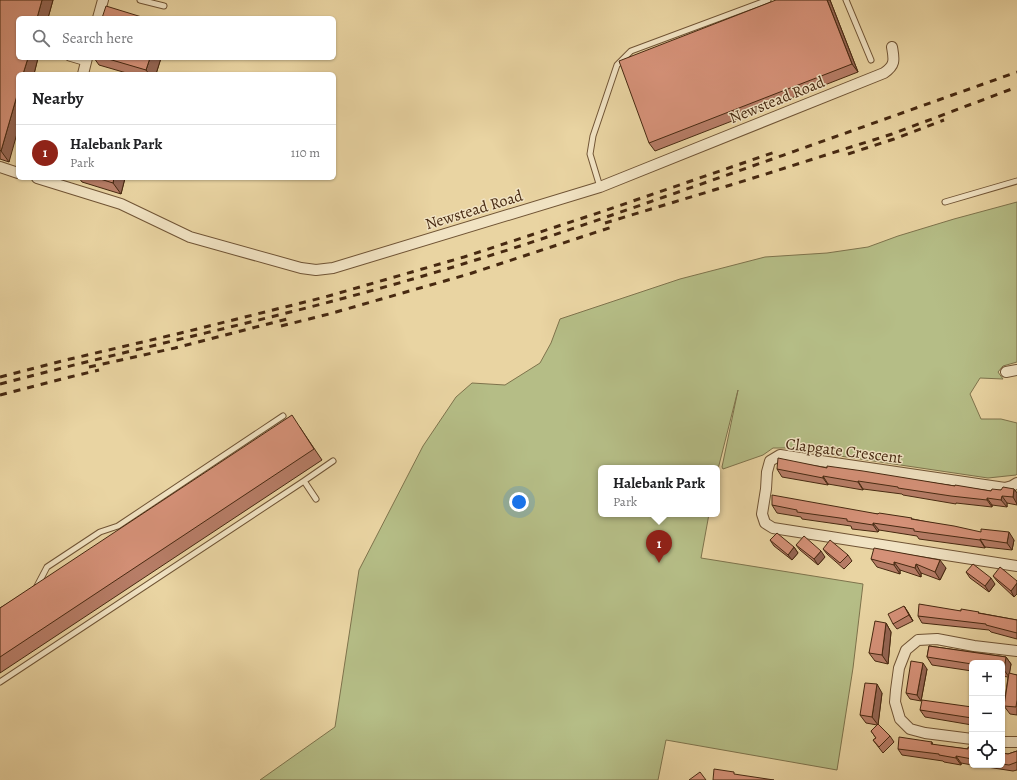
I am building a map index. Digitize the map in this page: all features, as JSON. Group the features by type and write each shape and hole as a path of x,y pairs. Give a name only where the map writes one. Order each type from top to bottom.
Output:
{"street":[{"path":"99,16 103,0"},
{"name":"Newstead Road","path":"54,180 120,204 190,237 300,268 316,270 333,268 600,187 884,73 890,70 893,65 894,58 892,47"},
{"path":"83,72 86,60"},
{"path":"0,168 16,172"},
{"path":"1006,372 1017,370"},
{"name":"Clapgate Crescent","path":"1017,483 1005,488 780,455 770,461 767,472 762,514 765,523 773,528 1017,566"},
{"path":"969,739 926,733 910,729 900,720 895,702 896,690 899,668 906,650 918,640 937,639 974,646 1017,651"},
{"path":"1005,742 1017,742"}],"lane":[{"path":"140,0 164,6"},
{"path":"600,187 590,154 593,136 617,65 631,51 768,0"},
{"path":"846,0 871,60"},
{"path":"945,202 1017,180"},
{"path":"34,590 47,567 100,532 118,526 283,416"},
{"path":"0,682 333,461"},
{"path":"304,481 316,499"}],"green space":[{"path":"1017,202 1017,362 1003,366 998,372 1003,379 980,378 970,394 981,419 1001,419 1017,423 1016,475 988,478 786,448 773,448 763,455 723,469 722,467 738,390 719,465 598,465 598,517 708,517 701,558 863,584 853,668 837,770 666,740 658,780 260,780 335,727 359,570 423,446 456,397 472,383 505,385 540,363 551,343 560,319 680,279 765,257 827,253 868,247 954,219"}],"building":[{"path":"0,0 42,0 38,16 16,16 16,60 27,60 24,72 16,72 16,99 1,151"},
{"path":"776,0 827,0 852,64 649,143 619,61"},
{"path":"106,6 138,16 103,16"},
{"path":"112,60 149,60 146,70"},
{"path":"103,180 114,180 113,183"},
{"path":"292,415 314,449 0,657 0,608"},
{"path":"778,458 827,468 827,466 863,471 991,491 992,489 1001,490 1003,487 1014,489 1013,497 1002,496 1001,500 987,498 987,500 951,496 823,476 823,478 777,469"},
{"path":"772,495 878,514 912,518 911,519 981,532 981,529 1009,532 1007,543 914,531 914,529 873,523 873,525 847,521 847,519 797,512 797,510 772,505"},
{"path":"777,533 794,547 788,555 770,540"},
{"path":"804,536 821,551 814,559 796,545"},
{"path":"830,540 848,555 840,563 823,549"},
{"path":"874,548 940,560 935,572 916,564 915,568 894,562 894,565 871,559"},
{"path":"973,564 991,578 985,586 966,572"},
{"path":"1000,567 1017,581 1011,591 993,576"},
{"path":"919,604 961,611 961,609 1017,620 1017,633 986,624 918,616"},
{"path":"904,606 909,615 893,624 888,614"},
{"path":"875,621 886,623 882,655 869,653"},
{"path":"929,646 1006,657 1005,664 1005,660 969,660 969,664 927,657"},
{"path":"911,661 923,663 917,695 906,693"},
{"path":"1009,673 1017,675 1016,707 1005,706"},
{"path":"865,683 877,684 872,717 860,715"},
{"path":"922,700 969,707 969,718 920,710"},
{"path":"878,724 890,736 879,747 873,740 876,738 871,731"},
{"path":"899,737 932,742 931,744 968,749 969,747 969,758 956,756 956,758 939,754 898,749"},
{"path":"1017,751 1017,762 1009,765 1005,764 1005,754"},
{"path":"714,769 734,772 734,774 774,780 713,780"},
{"path":"700,772 706,780 689,780"}],"railway":[{"path":"0,384 292,312 466,263 796,151 1017,72"},
{"path":"605,223 892,134 1017,87"},
{"path":"848,154 894,139 944,120"},
{"path":"0,377 325,297 464,257 775,152"},
{"path":"281,326 329,314 469,274 615,226"},
{"path":"89,367 175,348 287,319"},
{"path":"0,395 99,370"}],"place":[{"name":"Halebank Park","path":"659,563"}]}
